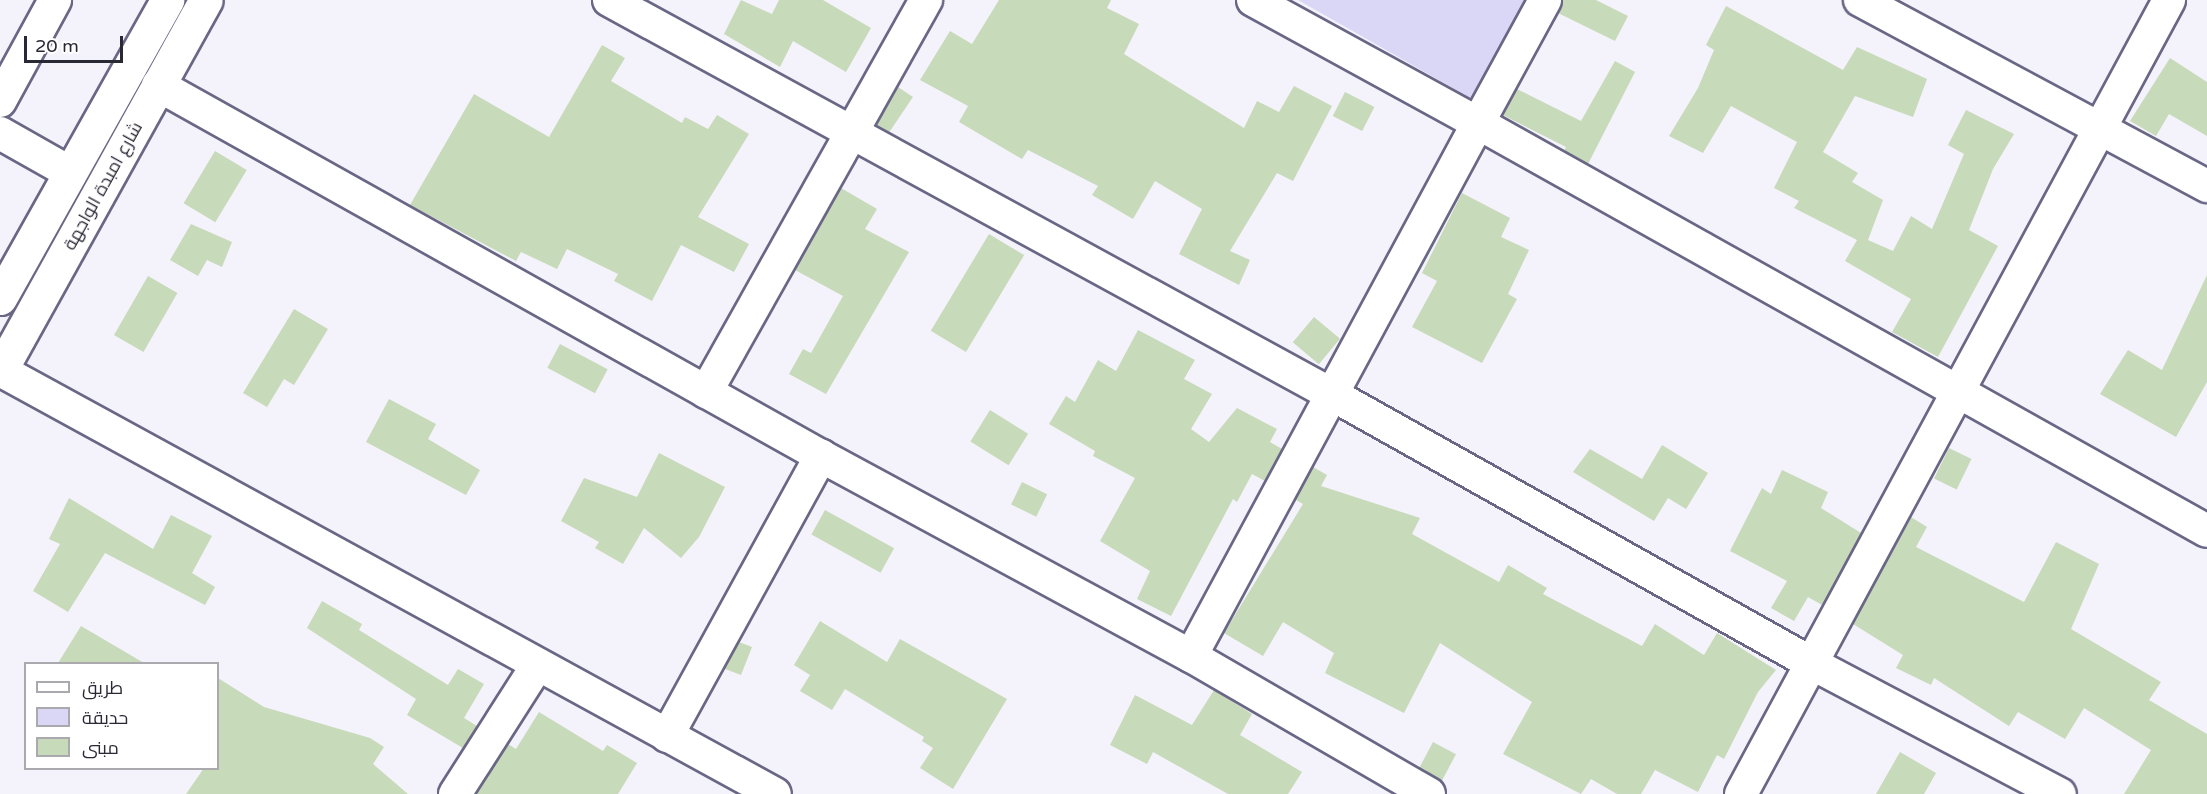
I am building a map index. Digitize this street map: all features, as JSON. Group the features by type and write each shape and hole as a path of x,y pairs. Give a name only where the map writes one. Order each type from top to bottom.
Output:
{"main road":[{"name":"شارع امبدة الواجهة","path":"0,298 167,0"},
{"name":"شارع امبدة الواجهة","path":"0,370 206,0"}],"street":[{"path":"0,101 55,0"},
{"path":"609,0 1333,395 1813,664 2060,794"},
{"path":"706,392 849,132 926,0"},
{"path":"1253,0 1478,123 1959,395 2207,531"},
{"path":"1191,656 1545,0"},
{"path":"1860,0 2207,186"},
{"path":"1741,794 1959,395 2098,126 2169,0"},
{"path":"158,85 821,456 1191,656 1412,790"},
{"path":"0,134 69,172"},
{"path":"0,370 537,666 775,794"},
{"path":"667,736 821,456"},
{"path":"454,794 537,666"}],"green space":[{"path":"1298,0 1529,0 1474,100"}],"building":[{"path":"741,0 772,14 779,0 823,0 871,28 846,72 793,41 780,67 724,34"},
{"path":"999,0 1111,0 1107,8 1139,24 1124,54 1244,128 1257,101 1279,112 1294,86 1332,106 1293,181 1277,173 1230,251 1250,260 1239,285 1179,254 1202,209 1155,181 1133,219 1092,195 1098,186 1028,150 1022,159 959,122 968,106 920,80 950,31 972,44"},
{"path":"1563,0 1596,0 1628,16 1615,41 1558,13"},
{"path":"1726,6 1843,70 1857,47 1927,79 1913,117 1855,96 1823,152 1858,173 1852,182 1883,200 1868,240 1893,251 1911,216 1932,229 1964,154 1948,145 1966,110 2014,134 1993,169 1969,230 1998,246 1938,357 1892,332 1911,299 1845,261 1857,240 1794,208 1799,201 1774,188 1797,142 1731,106 1703,153 1669,136 1698,88 1714,50 1706,45"},
{"path":"602,45 625,58 611,81 682,123 685,117 708,129 717,115 749,134 698,217 749,244 734,272 681,245 652,301 614,281 618,274 567,249 557,269 521,252 516,261 410,205 474,94 549,137"},
{"path":"2170,58 2207,82 2207,136 2169,114 2156,136 2130,121"},
{"path":"1615,61 1635,72 1588,164 1564,151 1566,147 1503,115 1517,89 1581,121"},
{"path":"898,87 913,97 888,134 873,123"},
{"path":"1345,92 1374,107 1362,131 1333,116"},
{"path":"215,151 247,170 215,222 184,203"},
{"path":"841,188 877,209 865,229 909,252 826,394 789,374 803,349 811,353 843,296 795,270"},
{"path":"1462,193 1510,218 1501,237 1529,250 1508,294 1517,299 1482,363 1412,327 1437,281 1422,273"},
{"path":"191,224 232,242 222,267 207,260 198,276 170,260"},
{"path":"989,234 1024,255 966,352 931,331"},
{"path":"2207,275 2207,382 2176,437 2100,394 2128,350 2162,370"},
{"path":"148,276 177,293 143,352 114,335"},
{"path":"294,309 328,329 294,385 284,379 267,407 243,393"},
{"path":"1314,317 1340,339 1319,364 1293,342"},
{"path":"1138,330 1195,360 1184,379 1212,394 1191,429 1209,442 1237,408 1277,429 1270,442 1282,449 1265,481 1252,474 1237,502 1233,499 1171,616 1137,599 1150,571 1100,541 1135,478 1093,456 1095,451 1049,424 1066,396 1075,402 1098,360 1116,371"},
{"path":"560,344 608,369 595,393 547,368"},
{"path":"389,399 436,424 428,439 480,470 466,495 366,442"},
{"path":"990,410 1028,434 1009,465 970,441"},
{"path":"1662,445 1708,473 1686,509 1668,498 1654,521 1573,472 1590,449 1642,479"},
{"path":"1949,448 1971,459 1957,490 1934,479"},
{"path":"659,453 725,487 699,537 681,558 644,528 623,564 595,548 599,542 561,521 584,478 637,497"},
{"path":"1313,467 1327,475 1321,486 1420,518 1412,534 1499,582 1508,565 1547,588 1543,594 1642,646 1655,624 1704,655 1717,633 1776,670 1758,692 1724,759 1717,755 1698,792 1655,770 1641,794 1617,794 1591,779 1581,794 1503,754 1532,702 1440,643 1404,713 1325,673 1334,653 1283,622 1263,656 1224,633 1303,504 1296,500"},
{"path":"1782,470 1828,492 1821,508 1861,533 1822,605 1808,597 1794,621 1771,608 1787,581 1730,551 1762,488 1771,494"},
{"path":"1022,482 1047,494 1036,517 1011,504"},
{"path":"69,498 153,549 171,515 212,536 192,573 215,587 205,605 105,553 68,612 33,591 60,544 49,539"},
{"path":"825,510 894,548 881,573 811,534"},
{"path":"1911,517 1927,527 1916,547 2024,602 2056,542 2099,564 2071,629 2161,682 2149,700 2207,734 2207,794 2124,794 2151,750 2084,708 2065,739 2018,712 2009,726 1934,678 1931,685 1896,668 1903,655 1853,624"},
{"path":"322,601 362,624 359,630 448,685 458,669 484,684 464,718 477,726 463,748 407,715 416,699 307,628"},
{"path":"820,621 887,662 900,639 1007,699 953,789 920,768 933,748 922,741 924,737 845,689 832,710 800,691 810,675 794,665"},
{"path":"81,626 142,662 59,662"},
{"path":"739,642 752,647 741,675 725,669"},
{"path":"219,679 264,707 370,738 384,747 373,764 408,794 186,794 203,770 219,770"},
{"path":"1214,690 1252,714 1240,735 1302,772 1288,794 1228,794 1153,752 1147,764 1110,745 1135,695 1192,725"},
{"path":"539,712 603,751 607,745 637,763 618,794 476,794 508,744 516,749"},
{"path":"1433,742 1456,754 1442,781 1419,768"},
{"path":"1900,752 1936,773 1924,794 1876,794"}]}
